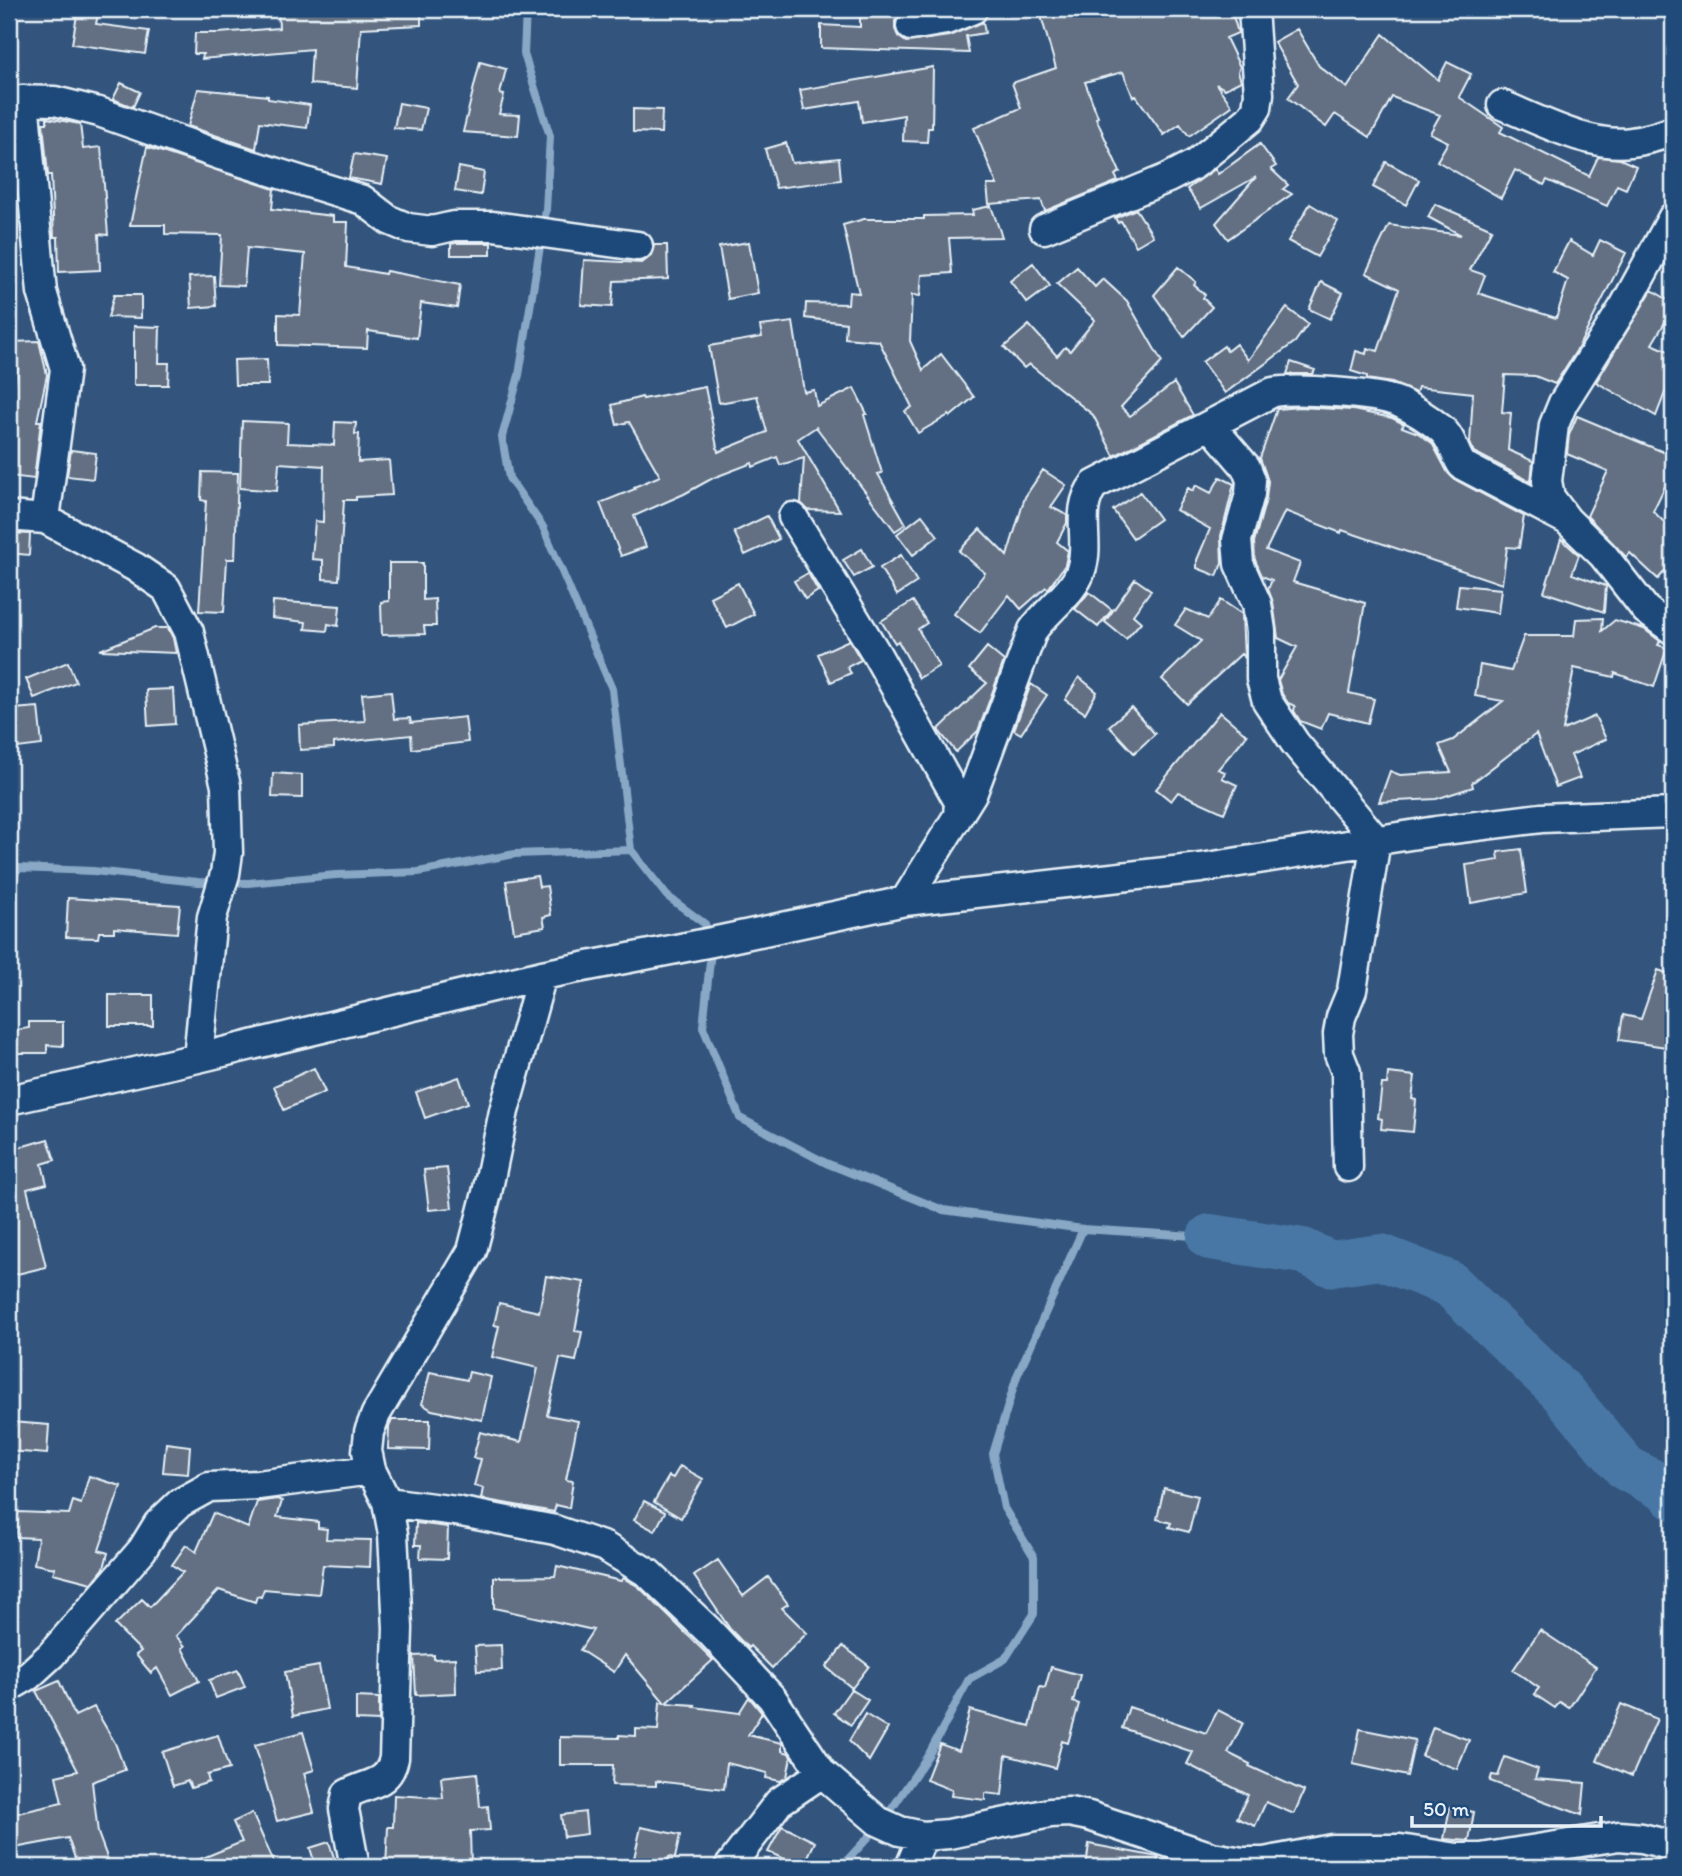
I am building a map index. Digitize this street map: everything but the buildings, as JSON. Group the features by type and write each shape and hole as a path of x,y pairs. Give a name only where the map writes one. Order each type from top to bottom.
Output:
{"street":[{"path":"911,26 946,20 973,9"},
{"path":"1044,229 1168,178 1195,164 1250,119 1257,108 1259,94 1253,9"},
{"path":"44,519 65,369 42,292 16,100 55,101 99,112 363,200 389,220 408,228 432,231 454,226 493,226 638,246"},
{"path":"1502,105 1577,135 1601,141 1629,143 1673,131"},
{"path":"1673,217 1625,305 1563,403 1554,425 1547,481 1550,497 1567,520 1603,555 1646,610 1673,631"},
{"path":"905,901 973,792 1033,631 1043,616 1075,583 1082,570 1083,509 1086,495 1094,485 1273,393 1289,389 1375,397 1398,402 1441,429 1451,441 1462,465 1567,520"},
{"path":"1210,425 1246,467 1251,480 1250,494 1237,540 1239,564 1257,604 1261,631 1261,679 1266,701 1295,743 1376,840 1352,990 1341,1017 1338,1034 1339,1054 1346,1072 1348,1167"},
{"path":"9,516 44,519 135,567 166,588 189,632 226,786 228,853 212,917 198,1058"},
{"path":"793,517 876,653 958,802 958,816"},
{"path":"9,1100 198,1058 542,975 905,901 1201,868 1376,840 1541,818 1673,813"},
{"path":"355,1867 344,1809 347,1794 383,1781 391,1771 394,1758 398,1628 393,1534 387,1502 371,1470 367,1451 369,1432 376,1414 472,1251 504,1111 542,975"},
{"path":"9,1687 28,1676 51,1655 142,1550 158,1524 180,1503 209,1486 258,1485 371,1470"},
{"path":"387,1502 456,1511 555,1530 604,1547 648,1573 709,1631 772,1698 822,1773 878,1821 900,1831 923,1836 949,1834 1050,1813 1069,1812 1089,1816 1212,1857 1243,1862 1264,1862 1332,1849 1400,1849 1457,1858 1481,1858 1619,1836 1642,1838 1673,1846"},
{"path":"729,1867 779,1802 822,1773"},
{"path":"910,1867 923,1836"}],"waterway":[{"path":"526,9 524,54 550,136 546,210 519,375 502,437 509,478 543,527 612,689 631,850 667,896 705,924 712,942 703,1027 740,1118 826,1163 943,1210 1083,1229 1210,1237"},
{"path":"9,886 18,868 93,871 198,882 248,883 336,875 418,872 515,854 631,850"},
{"path":"889,1813 929,1754 969,1679 1005,1659 1034,1614 1034,1557 1004,1508 993,1454 1017,1376 1083,1229"},
{"path":"1210,1237 1303,1251 1331,1264 1381,1257 1450,1284 1560,1390 1626,1468 1667,1490 1673,1497"},
{"path":"841,1867 875,1830"}]}
